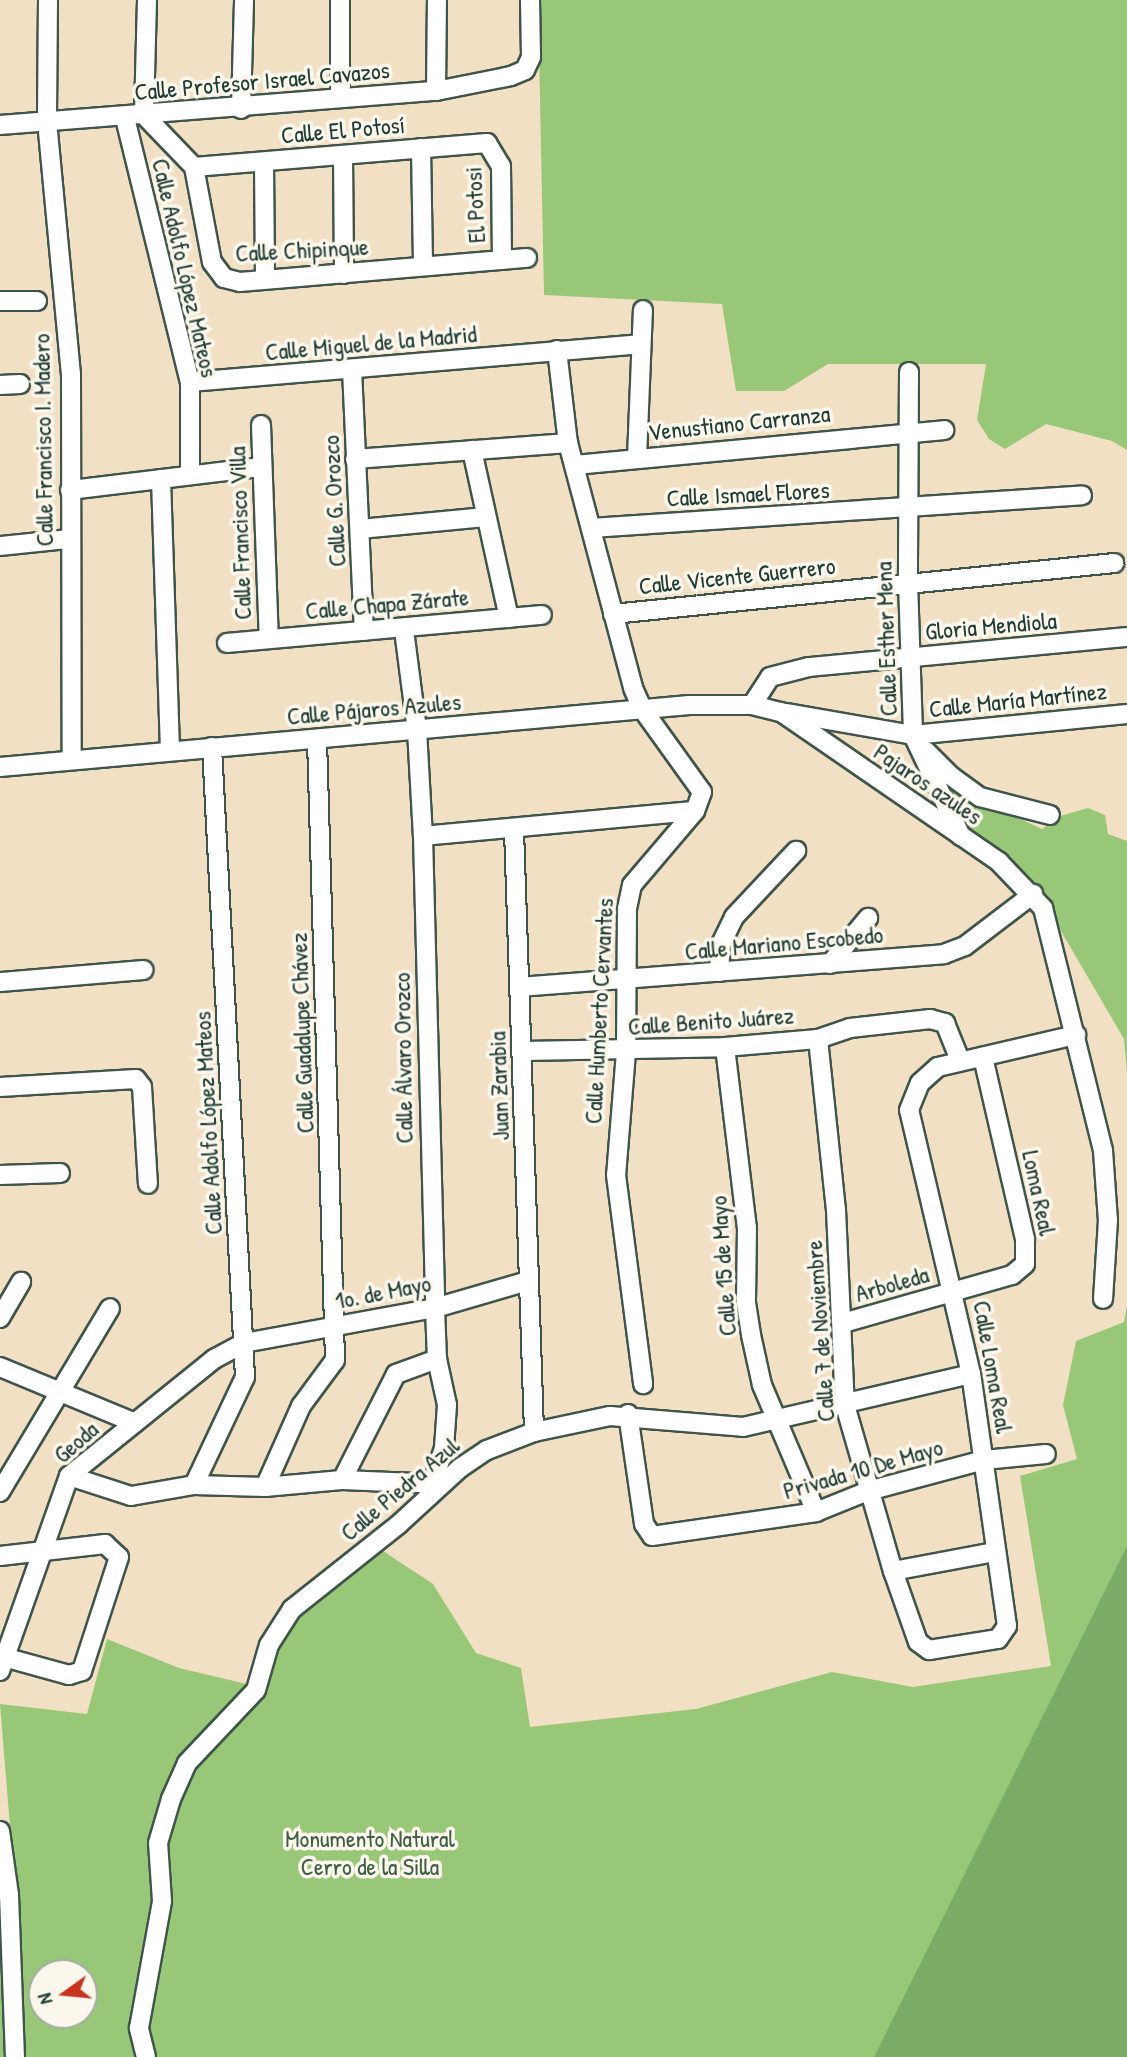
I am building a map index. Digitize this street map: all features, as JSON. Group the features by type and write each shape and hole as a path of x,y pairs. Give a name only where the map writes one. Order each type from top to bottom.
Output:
{"street":[{"name":"Calle Francisco I. Madero","path":"48,0 47,121 71,374 68,540 72,760"},
{"path":"147,0 144,116 194,167"},
{"path":"241,109 244,0"},
{"path":"340,0 340,98"},
{"path":"436,91 437,0"},
{"name":"Calle Profesor Israel Cavazos","path":"0,125 241,109 436,91 525,70 531,57 530,0"},
{"name":"Calle Adolfo López Mateos","path":"125,118 190,382 190,473"},
{"name":"Calle El Potosí","path":"194,167 481,142 494,148"},
{"path":"421,148 424,267"},
{"name":"El Potosi","path":"494,148 501,166 502,260"},
{"path":"343,156 344,274"},
{"path":"264,162 265,278"},
{"name":"Calle Chipinque","path":"194,167 217,270 232,281 527,258"},
{"path":"0,301 37,301"},
{"path":"637,458 639,344 643,310"},
{"name":"Calle Miguel de la Madrid","path":"190,382 639,344"},
{"path":"423,836 695,811 701,802 698,782 643,710 613,614 568,443 557,350"},
{"name":"Calle G. Orozco","path":"352,369 364,631"},
{"name":"Calle Esther Mena","path":"909,372 909,658 915,738 961,836"},
{"path":"0,385 20,384"},
{"name":"Calle Francisco Villa","path":"261,425 269,639"},
{"name":"Venustiano Carranza","path":"575,465 908,431 944,430"},
{"path":"355,459 568,443"},
{"path":"472,450 509,618"},
{"path":"69,490 190,473 261,467"},
{"path":"161,479 170,750"},
{"name":"Calle Ismael Flores","path":"592,528 908,509 1082,495"},
{"path":"360,529 485,517"},
{"path":"0,546 68,540"},
{"name":"Calle Vicente Guerrero","path":"613,614 1114,563"},
{"name":"Calle Chapa Zárate","path":"227,643 404,630 542,615"},
{"name":"Calle Álvaro Orozco","path":"404,630 417,730 423,836 435,1308 438,1359 447,1427 438,1484"},
{"name":"Gloria Mendiola","path":"751,705 762,684 777,674 1127,637"},
{"name":"Calle Pájaros Azules","path":"0,767 643,710 751,705"},
{"name":"Pajaros azules","path":"751,705 781,712 961,836 1033,894"},
{"name":"Calle María Martínez","path":"781,712 915,738 1127,714"},
{"path":"915,738 951,776 980,797 1050,815"},
{"name":"Calle Guadalupe Chávez","path":"265,1487 301,1406 334,1363 336,1326 317,739"},
{"name":"Calle Adolfo López Mateos","path":"194,1485 241,1391 244,1343 212,747"},
{"name":"Calle Humberto Cervantes","path":"643,1384 616,1175 626,1052 627,909 632,886 695,811"},
{"name":"Juan Zarabia","path":"514,829 524,1051 534,1432"},
{"path":"719,972 721,944 730,923 796,850"},
{"path":"1033,894 1049,923 1103,1151 1108,1220 1102,1299"},
{"name":"Calle Mariano Escobedo","path":"520,987 626,981 953,952 1033,894"},
{"path":"830,964 868,918"},
{"path":"0,982 145,970"},
{"path":"818,1039 850,1028 939,1019 949,1030 960,1060 1076,1035"},
{"name":"Calle Benito Juárez","path":"524,1051 626,1052 818,1039"},
{"name":"Calle 7 de Noviembre","path":"818,1039 843,1324 845,1405 893,1572 924,1650"},
{"name":"Calle 15 de Mayo","path":"725,1047 747,1228 746,1303 762,1385 817,1512"},
{"name":"Loma Real","path":"955,1292 1012,1275 1025,1265 1026,1255 983,1057"},
{"name":"Calle Loma Real","path":"924,1650 1003,1636 1007,1626 971,1374 955,1292 927,1201 909,1110 928,1074 960,1060"},
{"path":"0,1087 136,1079 142,1087 148,1184"},
{"path":"0,1175 60,1173"},
{"name":"1o. de Mayo","path":"244,1343 435,1308 528,1281"},
{"path":"0,1318 21,1282"},
{"name":"Arboleda","path":"843,1324 955,1292"},
{"path":"0,1492 61,1395 110,1307"},
{"name":"Geoda","path":"1,1661 68,1476 214,1359 244,1343"},
{"path":"342,1480 396,1374 438,1359"},
{"path":"0,1367 61,1395 135,1423"},
{"name":"Calle Piedra Azul","path":"146,2057 139,2017 162,1901 157,1857 170,1798 187,1763 256,1690 269,1645 292,1609 438,1484 470,1459 534,1432 628,1414 715,1427 776,1421 971,1374"},
{"name":"Privada 10 De Mayo","path":"628,1414 644,1524 652,1536 817,1512 868,1491 984,1460 1046,1454"},
{"path":"68,1476 131,1496 194,1485 265,1487 342,1480 438,1484"},
{"path":"0,1556 106,1544 117,1550 118,1564 86,1666 69,1675 1,1661"},
{"path":"893,1572 995,1552"},
{"path":"0,1831 9,1895 15,2057"}],"green space":[{"path":"538,0 1127,0 1127,450 1112,441 1046,424 1005,449 989,439 977,420 986,364 828,364 784,391 736,391 722,304 544,295"},
{"path":"931,778 1042,829 1060,816 1088,808 1105,815 1108,834 1127,841 1127,1073 1124,1039 1044,902 943,816 924,780"},
{"name":"Monumento Natural Cerro de la Silla","path":"1127,1306 1127,2057 0,2057 0,1899 16,1901 0,1704 87,1714 107,1639 179,1668 251,1685 290,1617 380,1549 433,1584 476,1653 521,1668 530,1727 696,1709 832,1672 913,1687 1051,1666 1020,1476 1077,1459 1063,1405 1076,1341 1124,1322"},
{"path":"1127,1546 1127,2057 874,2057"}]}
